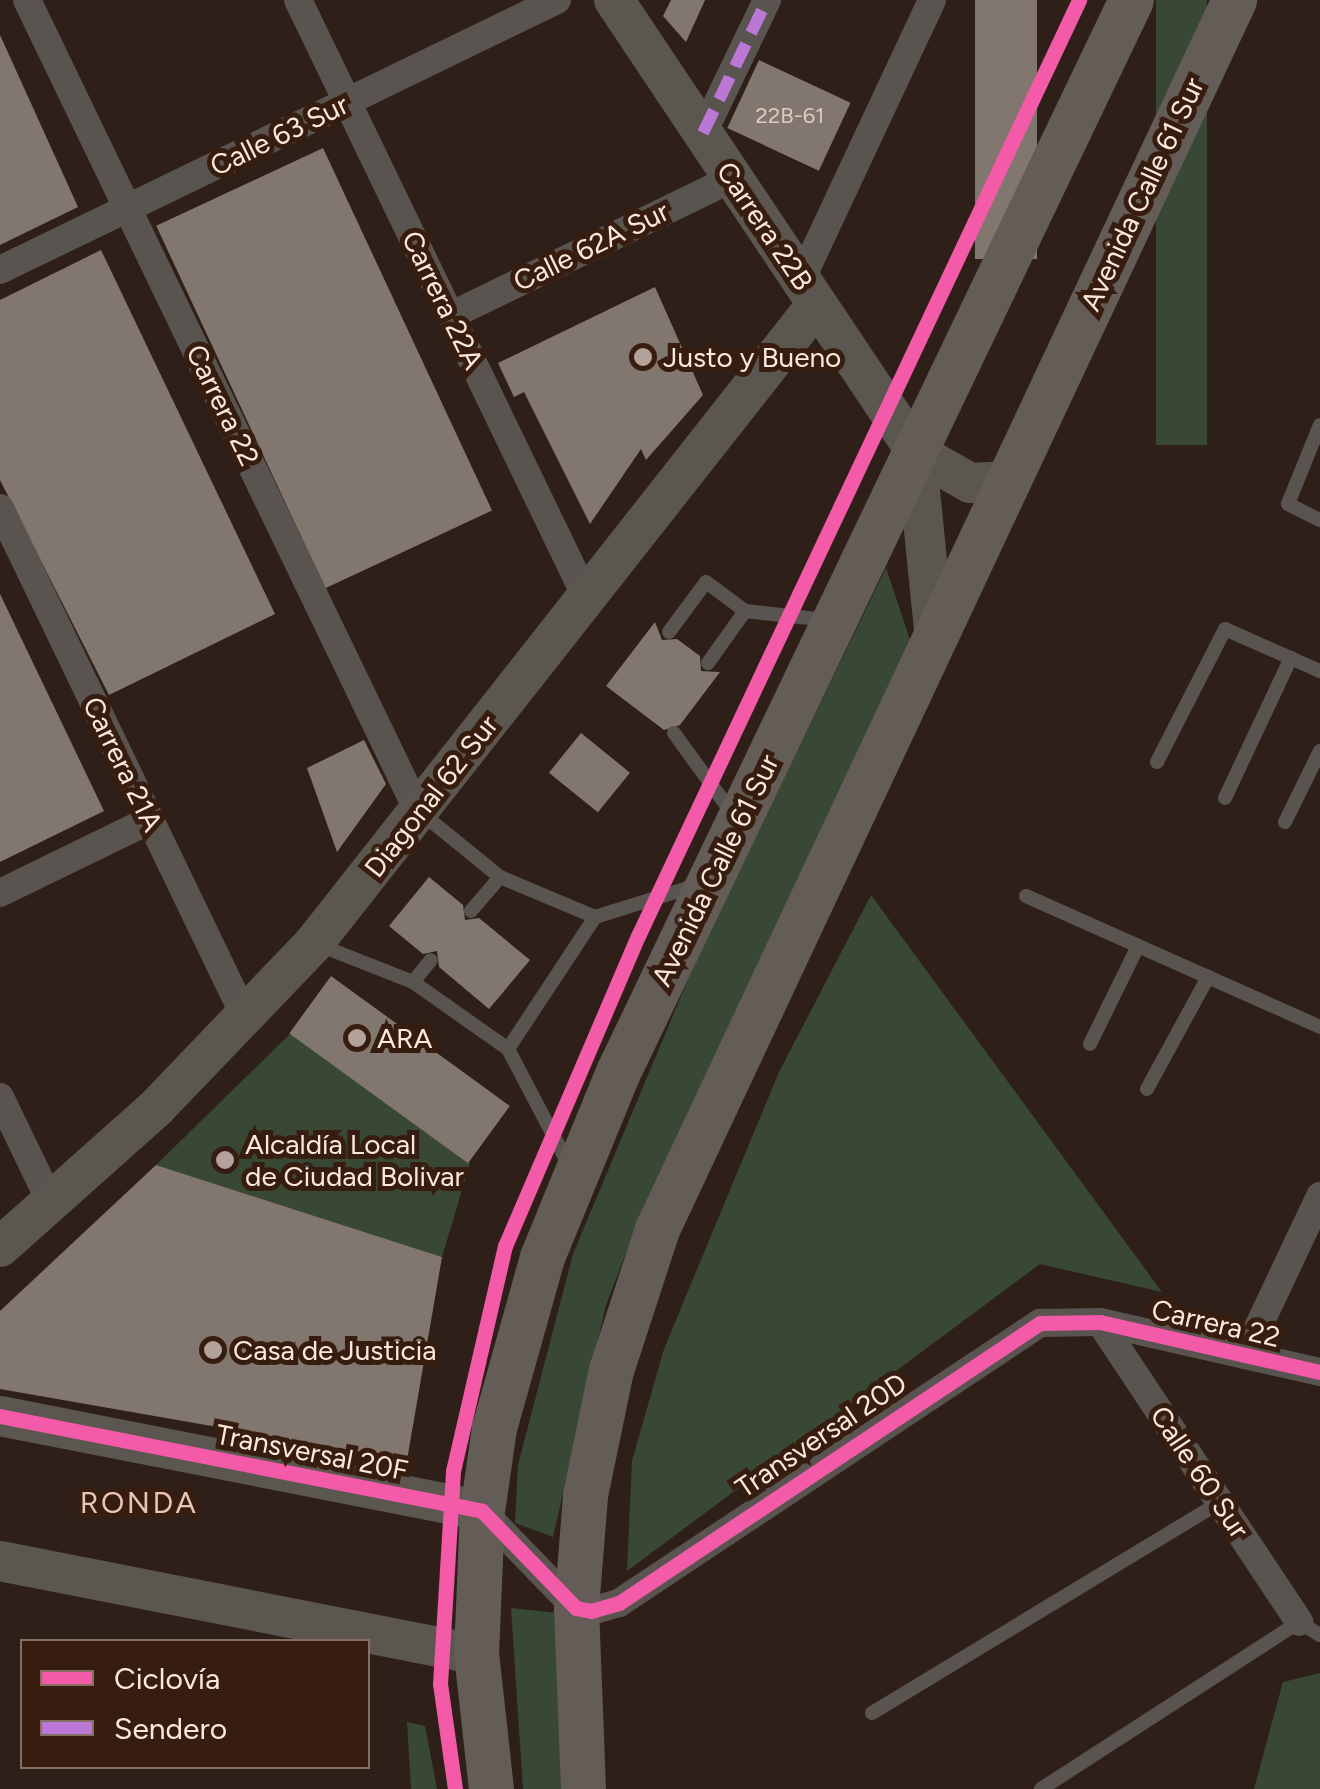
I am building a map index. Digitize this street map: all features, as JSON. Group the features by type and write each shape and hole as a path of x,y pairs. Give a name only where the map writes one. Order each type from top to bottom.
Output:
{"main road":[{"name":"Avenida Calle 61 Sur","path":"491,1789 476,1654 482,1511 513,1350 573,1174 708,882 1131,0"},
{"name":"Avenida Calle 61 Sur","path":"583,1789 576,1608 596,1431 657,1229 1234,0"}],"street":[{"name":"Carrera 22","path":"27,0 418,810"},
{"name":"Carrera 22A","path":"298,0 587,600"},
{"name":"Calle 63 Sur","path":"0,270 557,0"},
{"name":"Carrera 22B","path":"614,0 916,452 970,483 1008,482"},
{"path":"703,134 767,0"},
{"name":"Diagonal 62 Sur","path":"0,1247 246,1019 314,944 587,600 809,292 932,0"},
{"name":"Calle 62A Sur","path":"450,316 733,178"},
{"name":"Carrera 22B","path":"916,452 935,640"},
{"name":"Carrera 21A","path":"0,508 246,1019"},
{"path":"0,892 150,820"},
{"path":"0,1098 50,1202"},
{"path":"1245,1355 1320,1196"},
{"name":"Transversal 20D","path":"576,1608 618,1603 1020,1330 1061,1319 1100,1322"},
{"name":"Carrera 22","path":"1100,1322 1320,1372"},
{"name":"Calle 60 Sur","path":"1100,1322 1310,1628"},
{"name":"Transversal 20F","path":"0,1416 482,1511"},
{"path":"482,1511 576,1608"},
{"path":"0,1560 476,1654"}],"lane":[{"path":"1320,425 1288,504 1320,520"},
{"path":"669,632 706,582 746,611 836,621"},
{"path":"708,663 746,611"},
{"path":"1157,762 1225,629 1320,671"},
{"path":"1225,798 1291,658"},
{"path":"674,733 738,822"},
{"path":"1286,822 1320,752"},
{"path":"418,810 500,877 595,917"},
{"path":"471,912 500,877"},
{"path":"508,1049 595,917 708,882"},
{"path":"1026,896 1320,1027"},
{"path":"314,944 412,982 508,1049 573,1174"},
{"path":"1090,1044 1138,946"},
{"path":"412,982 430,960"},
{"path":"1147,1089 1208,977"},
{"path":"872,1712 1220,1502"},
{"path":"1041,1789 1310,1628"}],"green space":[{"path":"1156,0 1207,0 1207,445 1156,445"},
{"path":"886,568 910,640 644,1206 606,1305 553,1537 515,1523 518,1465 573,1254 700,951"},
{"path":"871,895 1162,1292 1040,1264 627,1571 632,1461 664,1349 779,1072"},
{"path":"290,1034 470,1163 442,1257 156,1165"},
{"path":"511,1608 557,1613 561,1789 523,1789"},
{"path":"1320,1673 1320,1789 1254,1789 1283,1682"},
{"path":"407,1722 425,1726 437,1789 411,1789"}],"building":[{"path":"671,0 705,0 686,42 663,16"},
{"path":"975,0 1037,0 1037,259 975,259"},
{"path":"0,35 78,207 0,245"},
{"path":"759,60 851,103 819,171 727,128"},
{"path":"323,148 492,511 325,588 156,226"},
{"path":"101,250 275,614 109,695 0,480 0,300"},
{"path":"655,287 703,395 646,460 641,449 590,524 524,392 514,397 498,363"},
{"path":"0,594 104,811 0,862"},
{"path":"655,622 662,640 677,639 700,656 701,671 720,672 680,725 664,730 606,686"},
{"path":"581,733 630,773 598,812 549,773"},
{"path":"364,740 386,784 337,852 307,768"},
{"path":"429,877 463,905 465,920 479,918 530,960 489,1009 439,967 437,951 423,954 389,926"},
{"path":"331,976 510,1106 468,1163 289,1033"},
{"name":"Casa de Justicia","path":"156,1165 442,1257 407,1460 0,1389 0,1311"}],"marked path":[{"path":"703,133 767,0"}],"cycle path":[{"path":"455,1789 440,1684 453,1471 505,1246 638,936 1079,0"},
{"path":"0,1416 482,1511 576,1608 591,1611 619,1603 1040,1323 1100,1322 1320,1372"}],"place":[{"name":"Justo y Bueno","path":"643,357"},
{"name":"ARA","path":"357,1038"},
{"name":"Alcaldía Local de Ciudad Bolivar","path":"225,1160"},
{"name":"Casa de Justicia","path":"213,1350"}],"district":[{"name":"RONDA","path":"139,1503"}]}
